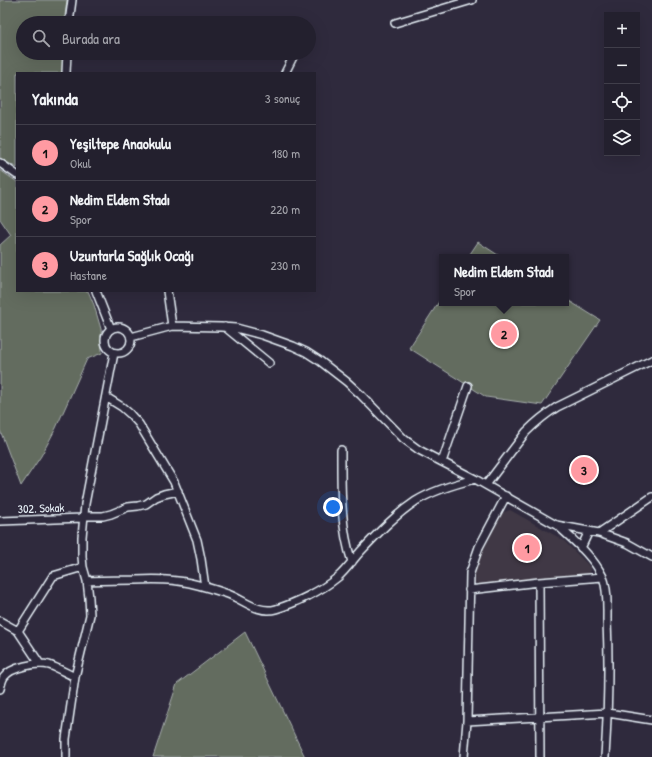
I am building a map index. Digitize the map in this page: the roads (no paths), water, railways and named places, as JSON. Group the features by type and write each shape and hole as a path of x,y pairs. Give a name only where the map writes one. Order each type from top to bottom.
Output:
{"street":[{"path":"70,16 72,0"},
{"path":"395,23 472,0"},
{"path":"66,72 67,60"},
{"path":"286,72 292,60"},
{"path":"0,163 16,174"},
{"path":"96,292 111,330"},
{"path":"167,292 172,326"},
{"path":"131,337 172,326 225,327 267,336 293,346 320,361 347,382 404,439 419,450 486,484 556,525 581,548 593,562 603,577 605,584 607,616 608,714 605,757"},
{"path":"119,327 123,328 129,333 131,337 130,346 128,349 120,353 114,353 106,345 106,336 111,330 119,327"},
{"path":"225,327 269,362"},
{"path":"66,757 67,728 75,677 90,615 87,581 83,567 83,517 114,353"},
{"path":"486,484 526,432 543,416 557,407 652,360"},
{"path":"442,462 468,386"},
{"path":"106,397 122,407 139,424 171,476 178,490 197,540 205,587"},
{"path":"341,450 342,512 348,551 352,562"},
{"path":"87,581 174,580 231,595 257,608 266,610 274,609 304,598 337,578 378,533 417,501 430,493 476,479"},
{"name":"302. Sokak","path":"0,521 103,516 128,507 142,505 164,494 178,490"},
{"path":"463,756 467,721 470,573 475,557 506,496"},
{"path":"599,533 652,497"},
{"path":"556,525 599,533 627,543 652,557"},
{"path":"581,548 589,531"},
{"path":"18,631 53,576 83,567"},
{"path":"469,590 539,582 603,577"},
{"path":"539,582 540,757"},
{"path":"0,621 18,631 40,664"},
{"path":"0,689 5,675 9,672 16,668 32,665 40,664 52,666 75,677"},
{"path":"467,721 608,714 652,720"}],"place":[{"name":"Nedim Eldem Stadı","path":"504,334"},
{"name":"Uzuntarla Sağlık Ocağı","path":"584,470"},
{"name":"Yeşiltepe Anaokulu","path":"527,548"}]}
